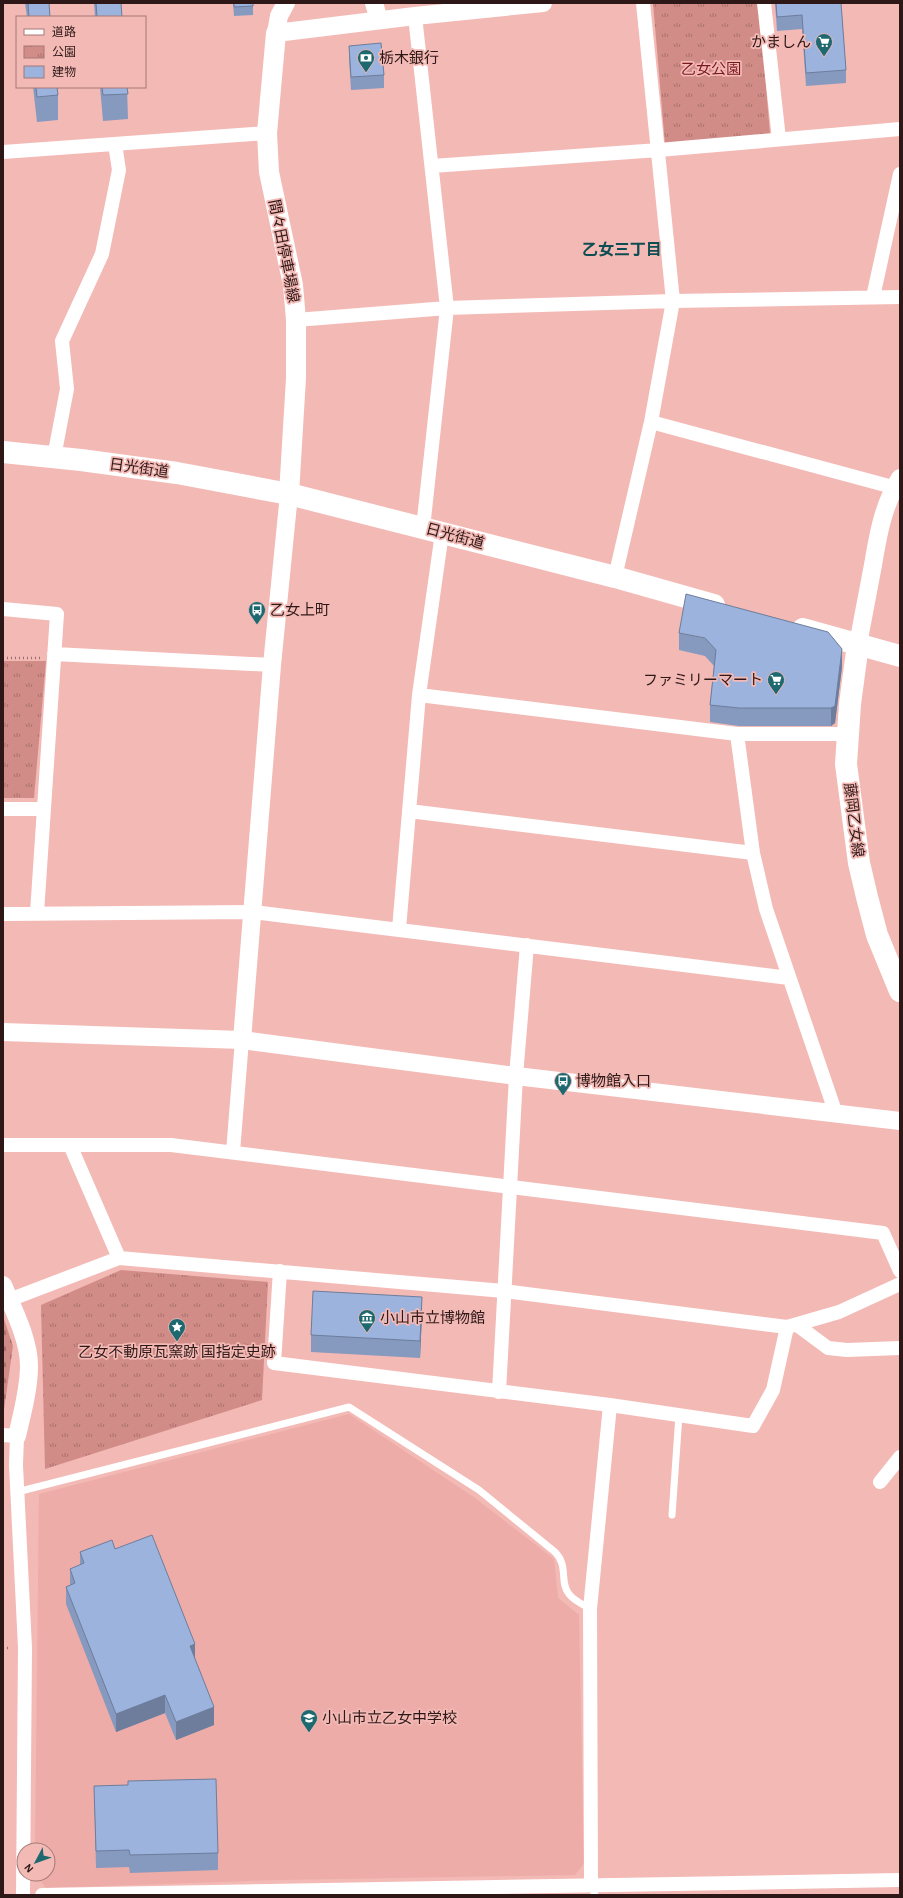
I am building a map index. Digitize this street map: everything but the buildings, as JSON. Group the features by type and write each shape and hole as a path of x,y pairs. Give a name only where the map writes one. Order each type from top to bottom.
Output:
{"main road":[{"name":"間々田停車場線","path":"276,33 267,133 269,172 293,285 296,320 296,378 289,494"},
{"name":"日光街道","path":"3,452 176,473 289,494 615,577 737,611"},
{"path":"782,623 900,656"},
{"name":"藤岡乙女線","path":"858,644 847,734 846,764 859,863 877,935 900,991"}],"street":[{"path":"286,3 279,16 276,33 521,4 543,3"},
{"path":"374,3 379,20"},
{"path":"615,577 650,422 673,301 643,3"},
{"path":"764,3 778,139"},
{"path":"399,929 432,531 447,308 415,16"},
{"path":"432,166 659,150 900,129"},
{"path":"3,152 267,133"},
{"path":"54,457 67,389 62,341 102,254 119,170 115,144"},
{"path":"873,297 900,174"},
{"path":"296,320 447,308 673,301 900,297"},
{"path":"650,422 898,485 885,508 879,530 858,644"},
{"path":"233,1152 272,665 289,494"},
{"path":"3,609 57,614 37,914"},
{"path":"54,656 272,665"},
{"path":"419,695 737,734 847,734"},
{"path":"737,734 753,853 766,909 836,1114"},
{"path":"3,809 44,809"},
{"path":"409,811 753,853"},
{"path":"3,914 253,912 789,978"},
{"path":"498,1392 516,1076 527,945"},
{"path":"3,1032 242,1040 516,1076 836,1114 900,1120"},
{"path":"3,1145 171,1145 883,1233 900,1271"},
{"path":"70,1145 118,1258"},
{"path":"23,1895 25,1648 17,1492 10,1435 27,1389 29,1366 22,1334 6,1292 118,1258 504,1290 792,1326 840,1312 900,1284"},
{"path":"280,1272 274,1363 610,1405 753,1426 773,1390 792,1326"},
{"path":"792,1326 828,1348 847,1350 900,1348"},
{"path":"593,1890 590,1608 610,1405"},
{"path":"880,1482 900,1457"},
{"path":"42,1895 593,1890 900,1880"}],"lane":[{"path":"17,1492 349,1406 479,1490 555,1552 562,1558 565,1586 568,1593 577,1601 590,1608"},
{"path":"672,1515 679,1415"}],"path":[{"path":"3,658 54,656"}],"shaded area":[{"name":"小山市立乙女中学校","path":"349,1414 475,1498 554,1559 558,1598 579,1615 584,1863 575,1875 278,1880 46,1888 41,1882 56,1882 56,1842 35,1842 39,1494"}],"green space":[{"name":"乙女公園","path":"653,3 759,3 770,134 665,144"},
{"path":"3,661 46,661 34,798 3,798"},
{"path":"121,1270 268,1282 262,1400 45,1469 41,1305"},
{"path":"3,1316 13,1346 3,1417"}],"place":[{"name":"かましん","path":"824,57"},
{"name":"栃木銀行","path":"366,73"},
{"name":"乙女上町","path":"257,625"},
{"name":"ファミリーマート","path":"776,695"},
{"name":"博物館入口","path":"563,1096"},
{"name":"小山市立博物館","path":"367,1333"},
{"name":"乙女不動原瓦窯跡 国指定史跡","path":"177,1342"},
{"name":"小山市立乙女中学校","path":"309,1733"}],"district":[{"name":"乙女三丁目","path":"622,249"}]}
